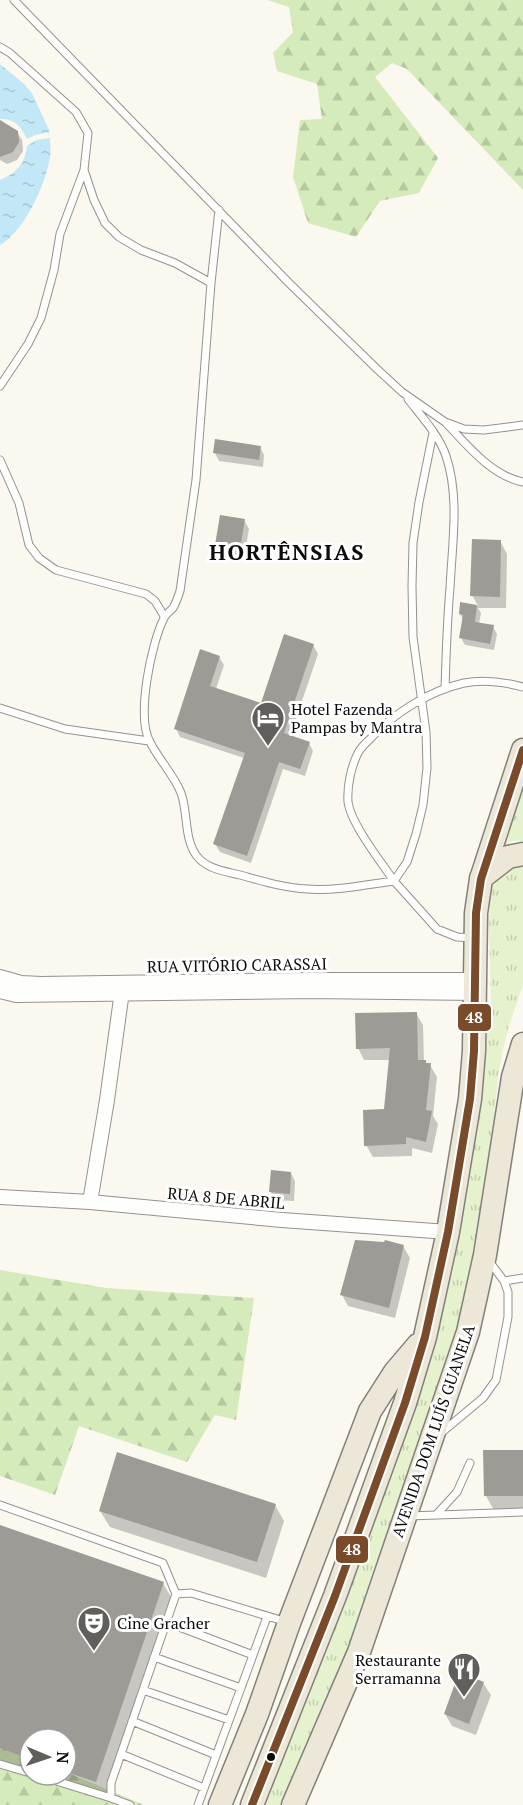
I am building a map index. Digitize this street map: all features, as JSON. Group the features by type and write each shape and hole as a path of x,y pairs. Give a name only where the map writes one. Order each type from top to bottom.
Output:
{"main road":[{"path":"252,1805 335,1596 405,1403 425,1337 448,1232 470,1099 474,1051 476,913 481,879 523,750"},
{"path":"481,879 508,857 523,854"},
{"name":"AVENIDA DOM LUÍS GUANELA","path":"294,1805 359,1652 468,1332 485,1256 513,1077 523,1044"},
{"path":"220,1805 257,1714 289,1623 370,1411 395,1372 425,1337"},
{"path":"289,1623 335,1596"}],"street":[{"name":"RUA VITÓRIO CARASSAI","path":"0,977 21,983 123,988"},
{"name":"RUA VITÓRIO CARASSAI","path":"0,991 16,995 308,980 476,987"},
{"path":"90,1202 123,988"},
{"name":"RUA 8 DE ABRIL","path":"0,1197 90,1202 282,1220 448,1232"}],"lane":[{"path":"14,0 297,291 402,392 433,433 445,453 453,479 454,527 445,689"},
{"path":"0,47 10,53 76,112 88,133 84,170 60,234 54,270 41,318 28,344 0,387"},
{"path":"84,170 105,223 119,237 211,283"},
{"path":"219,210 196,480 180,591 174,606 164,616 153,648 145,695 144,721 149,741 180,792 189,837 194,852 201,862 215,869 286,887 331,888 394,881"},
{"path":"402,392 446,422 496,471 515,481 523,482"},
{"path":"446,422 464,429 484,430 523,425"},
{"path":"394,881 406,862 416,834 423,805 427,768 426,732 413,637 412,586 413,543 433,433"},
{"path":"1,463 19,503 29,545 39,558 56,570 146,594 155,601 164,616"},
{"path":"476,938 457,937 437,929 394,881 356,824 348,803 350,777 359,751 382,725 421,699 464,683 506,682 523,687"},
{"path":"0,708 65,729 149,741"},
{"path":"432,1440 483,1398 495,1380 508,1317 508,1293 504,1281 485,1256"},
{"path":"504,1281 523,1278"},
{"path":"436,1515 457,1492 470,1463"},
{"path":"0,1505 163,1563 176,1594 111,1783 111,1798"},
{"path":"405,1516 523,1512"},
{"path":"176,1594 190,1593 289,1623"},
{"path":"198,1805 267,1617"},
{"path":"166,1622 253,1655"},
{"path":"154,1657 241,1688"},
{"path":"143,1689 229,1720"},
{"path":"132,1721 216,1755"},
{"path":"121,1754 204,1788"},
{"path":"0,1764 18,1769"},
{"path":"76,1787 130,1805"}],"green space":[{"path":"267,0 523,0 523,190 407,69 392,63 375,77 438,158 419,193 380,201 356,237 308,223 293,177 300,120 322,119 317,84 277,71 273,53 293,32 289,7"},
{"path":"523,785 523,841 513,841 497,849"},
{"path":"523,863 523,985 509,1026 498,1076 487,1197 460,1320 350,1646 283,1805 264,1805 305,1699 467,1173 491,1005 490,898 493,882 506,867"},
{"path":"0,1270 106,1288 254,1298 236,1420 215,1415 187,1462 79,1426 55,1495 0,1476"},
{"path":"0,1744 18,1752 18,1787 78,1787 78,1777 144,1805 0,1805"}],"water":[{"path":"0,64 32,93 50,132 27,139 17,124 0,119"},
{"path":"50,138 48,168 39,193 17,230 0,245 0,180 19,167 27,146 36,140"}],"building":[{"path":"0,120 18,131 19,142 13,152 0,157"},
{"path":"215,439 261,446 259,460 213,453"},
{"path":"220,515 245,519 240,549 215,545"},
{"path":"472,539 501,540 500,597 470,596"},
{"path":"460,602 477,605 475,622 494,625 490,644 459,638 463,615 459,614"},
{"name":"Hotel Fazenda Pampas by Mantra","path":"284,634 314,644 284,733 310,742 300,769 279,762 247,856 213,844 245,753 174,729 200,649 220,656 210,686 261,703"},
{"path":"417,1012 418,1060 431,1063 426,1110 432,1111 426,1142 406,1137 406,1144 364,1146 363,1110 384,1109 390,1048 356,1049 355,1013"},
{"path":"271,1170 291,1172 290,1194 269,1192"},
{"path":"355,1240 384,1242 385,1240 404,1245 389,1308 340,1295"},
{"path":"483,1450 523,1450 523,1496 484,1496"},
{"path":"117,1452 276,1504 257,1562 99,1511"},
{"path":"0,1525 164,1582 96,1782 78,1776 78,1727 18,1727 18,1755 0,1748"},
{"name":"Restaurante Serramanna","path":"459,1672 484,1682 469,1724 444,1714"}],"transit line":[{"name":"48","path":"252,1805 335,1596 405,1403 425,1337 448,1232 470,1099 474,1051 476,913 481,879 523,750"}],"place":[{"name":"Hotel Fazenda Pampas by Mantra","path":"268,747"},
{"name":"Cine Gracher","path":"94,1652"},
{"name":"Restaurante Serramanna","path":"464,1698"}],"district":[{"name":"HORTÊNSIAS","path":"287,551"}]}
